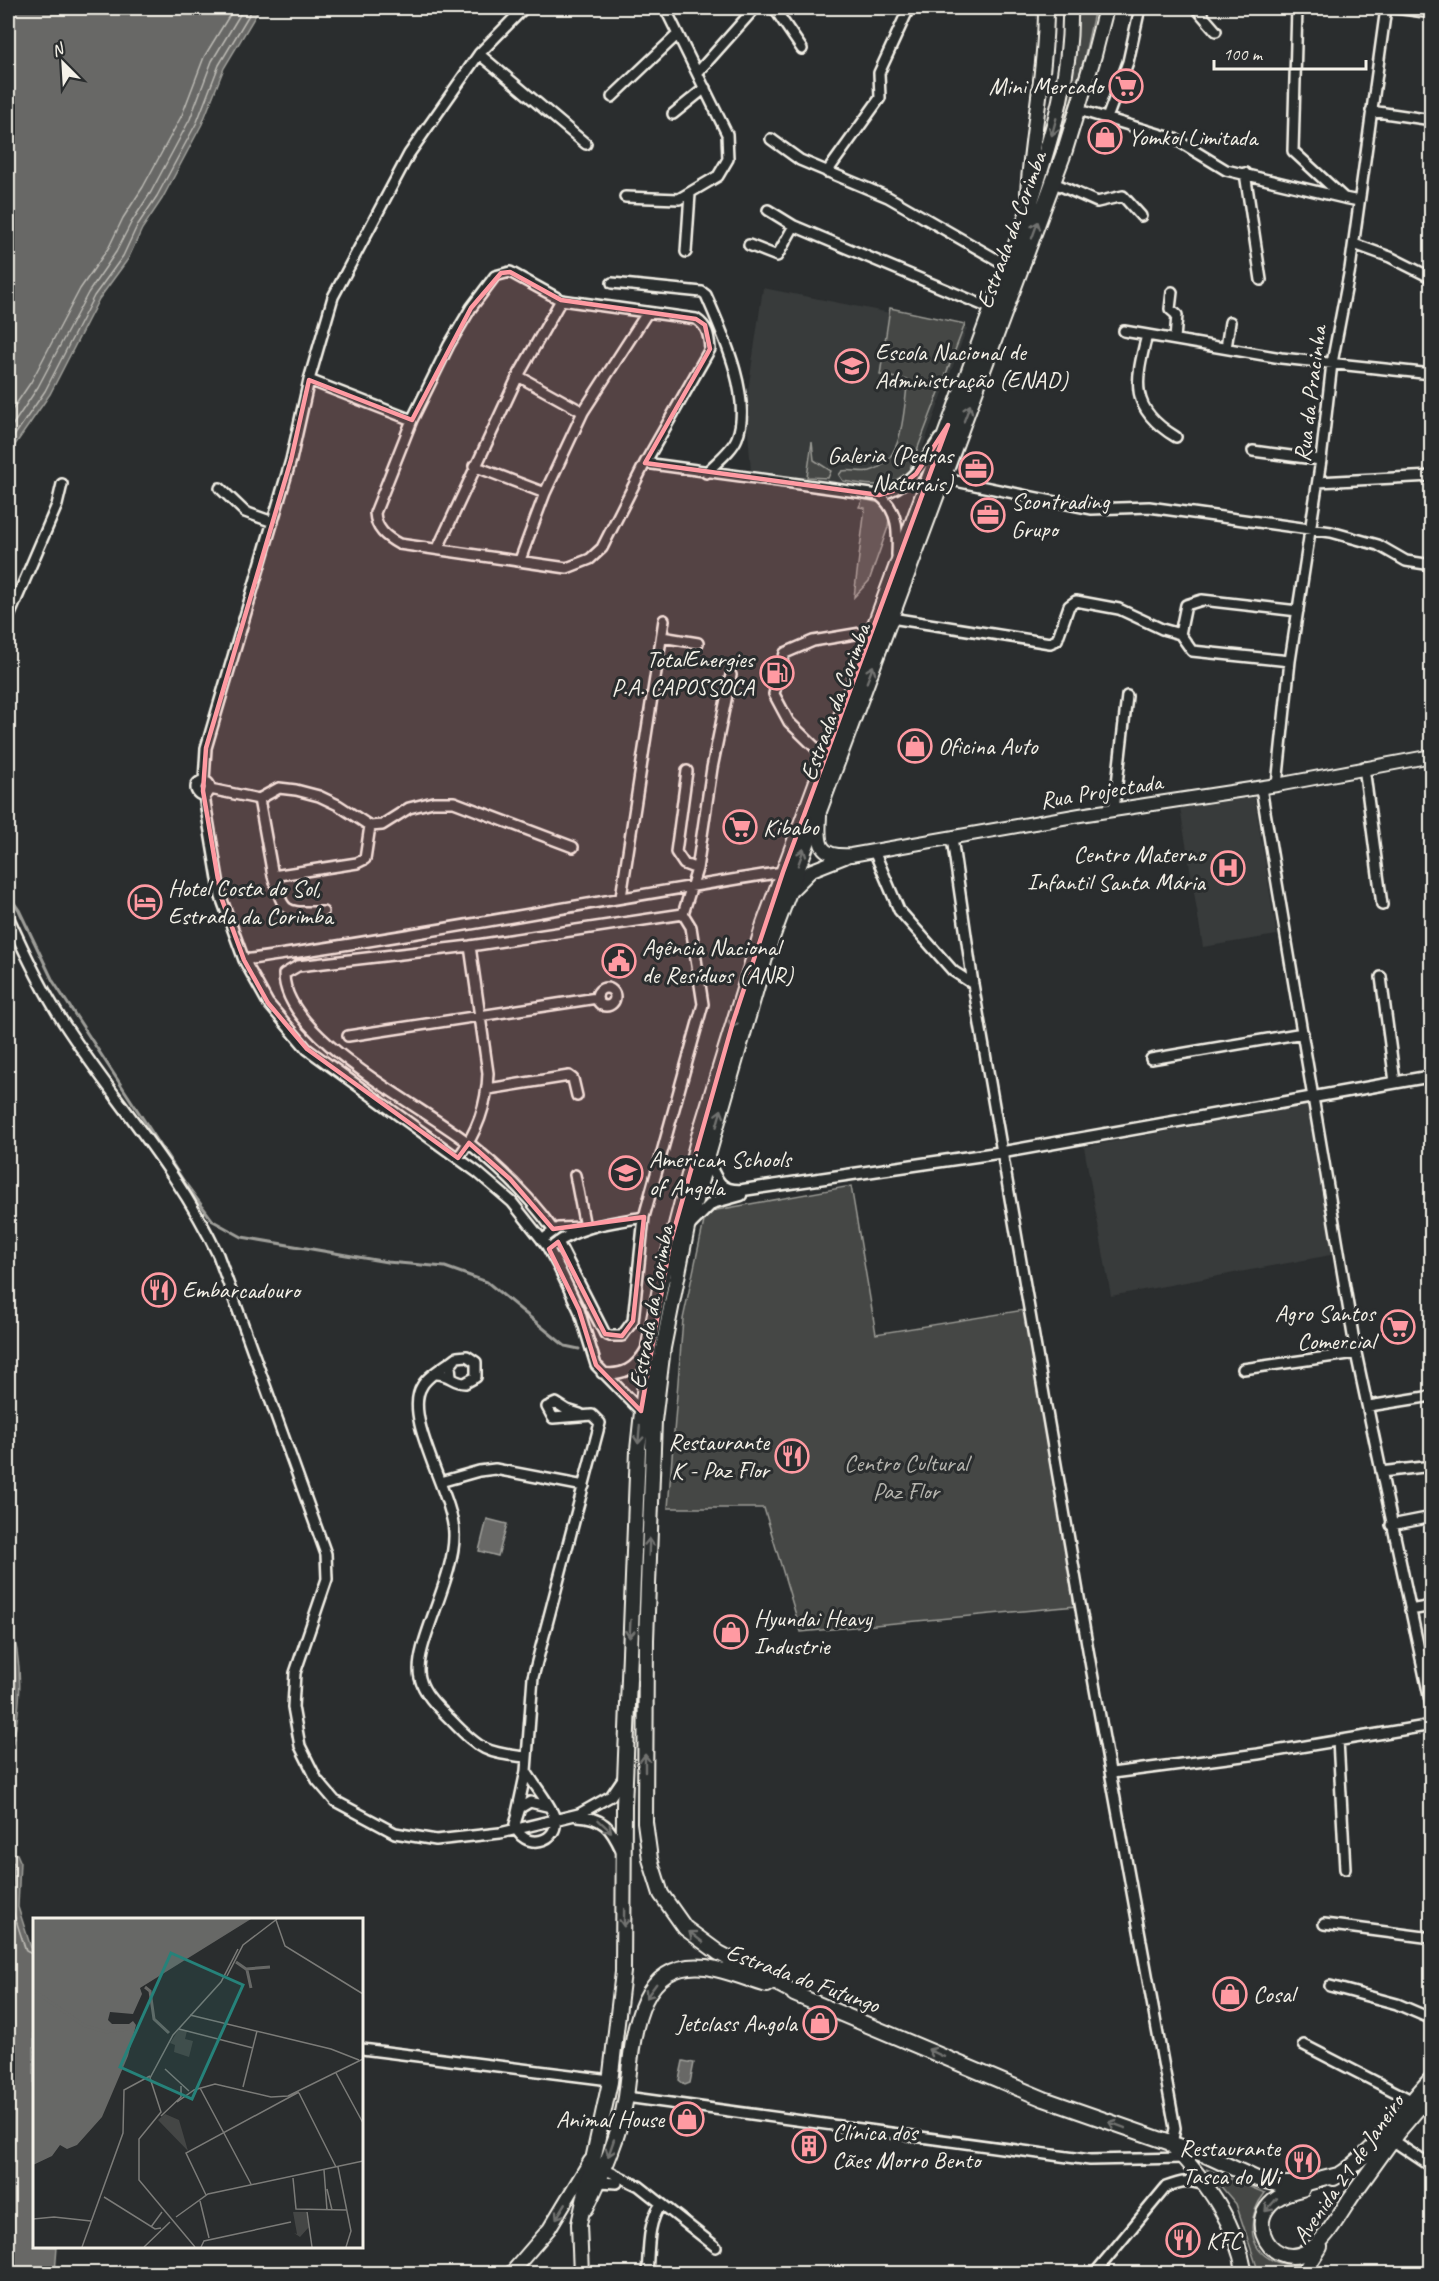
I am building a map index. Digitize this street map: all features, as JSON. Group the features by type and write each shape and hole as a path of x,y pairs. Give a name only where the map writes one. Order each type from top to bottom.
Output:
{"main road":[{"name":"Estrada da Corimba","path":"1027,214 1031,139 1043,70 1046,8"},
{"name":"Estrada da Corimba","path":"625,1859 630,1639 641,1411 649,1345 670,1244 733,1022 783,872 1027,214 1061,100 1070,42 1070,8"},
{"name":"Estrada da Corimba","path":"801,1996 719,1953 685,1928 662,1894 647,1844 645,1822 646,1640 654,1421 667,1326 687,1228 767,951 1079,110 1106,8"},
{"name":"Rua Projectada","path":"820,806 821,846 826,852 837,856 851,855 1114,810 1261,788 1431,756"},
{"path":"787,896 812,870 851,855"},
{"name":"Estrada do Futungo","path":"580,2274 579,2224 610,2080 623,1972 625,1859"},
{"name":"Estrada do Futungo","path":"579,2224 601,2175 626,2097 630,2054 639,2014 647,1994 666,1976 685,1968 707,1967 801,1996 1044,2098 1205,2155 1257,2179 1277,2184 1303,2184 1342,2174"},
{"name":"Avenida 21 de Janeiro","path":"1342,2174 1355,2166 1371,2151 1431,2078"},
{"name":"Avenida 21 de Janeiro","path":"1303,2274 1354,2193 1392,2140 1431,2092"},
{"name":"Estrada do Futungo","path":"1172,2145 1207,2187 1235,2232 1245,2274"},
{"path":"510,2274 549,2229 591,2160"},
{"path":"1342,2174 1325,2184 1294,2191 1272,2200 1261,2224 1265,2239 1281,2254 1298,2255 1307,2252 1317,2245 1354,2193"}],"street":[{"path":"524,8 479,54 409,154 360,243 327,312 273,522 206,748 206,789 221,897 244,960 268,1003 307,1049 458,1158 512,1202 549,1249 570,1290 593,1358 602,1373 641,1411"},
{"path":"625,197 679,199 718,176 728,159 727,134 665,8"},
{"path":"698,72 755,8"},
{"path":"774,8 801,49"},
{"path":"827,172 880,98 879,73 909,8"},
{"path":"1107,118 1128,62 1140,8"},
{"path":"1196,8 1216,30"},
{"path":"1297,8 1293,151 1344,198"},
{"name":"Rua da Pracinha","path":"1277,785 1290,661 1318,482 1332,363 1354,244 1386,8"},
{"path":"1395,8 1431,13"},
{"path":"612,97 677,35"},
{"path":"479,54 586,144"},
{"path":"673,114 705,88"},
{"path":"1079,110 1175,139 1214,165 1359,201"},
{"path":"1371,111 1431,120"},
{"path":"771,140 800,160 888,196 1008,266"},
{"path":"1245,173 1261,280"},
{"path":"1052,182 1096,202 1123,196 1142,216"},
{"path":"686,252 690,194"},
{"path":"768,210 794,226 992,309"},
{"path":"749,245 777,256 794,226"},
{"path":"1354,244 1390,257 1431,278"},
{"path":"510,272 561,300 647,313 696,319 705,325 710,349 645,463 602,548 590,559 567,568 399,544 388,538 375,520 375,513 412,420 449,345 471,308 495,276 510,272"},
{"path":"612,283 702,292 706,295 720,328 736,377 741,412 737,439 706,473"},
{"path":"1172,292 1170,309 1177,315 1178,322 1175,339"},
{"path":"438,548 474,466 518,376 561,300"},
{"path":"520,560 545,493 583,412 647,313"},
{"path":"1226,348 1230,322"},
{"path":"1124,331 1332,363 1431,374"},
{"path":"1147,335 1137,389 1149,416 1159,427 1176,437"},
{"path":"518,376 583,412"},
{"path":"309,380 412,420"},
{"path":"645,463 879,495 893,491 916,474 948,425"},
{"path":"1253,452 1321,460"},
{"path":"474,466 545,493"},
{"path":"1318,482 1431,476"},
{"path":"941,478 1090,509 1149,507 1309,528 1353,536 1378,545 1406,561 1431,565"},
{"path":"8,619 57,505 62,484"},
{"path":"220,488 245,512 273,522"},
{"path":"879,495 887,501 898,526 896,566"},
{"path":"1180,634 1183,610 1193,602 1202,600 1298,611"},
{"path":"891,618 1050,643 1057,640 1069,606 1076,601 1119,609 1162,629 1180,634 1192,651 1290,661"},
{"path":"621,897 664,620"},
{"path":"825,757 789,723 774,694 784,653 813,641 873,631"},
{"path":"662,637 698,643"},
{"path":"558,1242 605,1334 622,1336 633,1321 644,1217 703,1004 691,927 683,914 697,869 712,768 731,675"},
{"path":"1114,810 1127,696"},
{"path":"1364,767 1382,905"},
{"path":"687,771 676,852 684,864 697,869"},
{"path":"206,789 260,799 279,788 296,790 319,796 338,805 370,826 382,825 409,808 433,802 454,802 573,847"},
{"path":"1261,788 1315,1097 1356,1353 1369,1406 1391,1525 1431,1710"},
{"path":"260,799 273,876 282,905 291,912 323,912"},
{"path":"273,876 357,863 364,859 370,826"},
{"path":"952,838 973,984 1004,1152 1089,1655 1174,2128 1172,2145"},
{"path":"874,851 899,910 953,972 973,984"},
{"path":"244,960 459,928 621,897 783,872"},
{"path":"554,1231 510,1179 469,1143 418,1111 343,1056 309,1026 284,990 284,974 298,966 470,946 683,914"},
{"path":"8,916 27,957 63,1022 160,1154 204,1224 218,1255 326,1554 327,1579 296,1673 293,1707 300,1746 317,1780 335,1802 395,1833 436,1840 516,1830 587,1810 611,1796 627,1772"},
{"path":"458,1158 469,1143 484,1110 488,1089 488,1073 470,946"},
{"path":"1381,977 1395,1082"},
{"path":"348,1036 597,998"},
{"path":"1151,1059 1303,1033"},
{"path":"488,1089 569,1076 573,1079 577,1096"},
{"path":"707,1159 717,1183 731,1191 1004,1152 1431,1076"},
{"path":"576,1175 585,1227"},
{"path":"687,1228 712,1203 742,1195 754,1188"},
{"path":"549,1249 568,1234 585,1227 644,1217"},
{"path":"542,1240 554,1231 570,1226 585,1227"},
{"path":"602,1373 614,1375 628,1371 639,1361 649,1345"},
{"path":"1243,1369 1356,1353"},
{"path":"436,1374 451,1376 458,1382 465,1383 473,1380 477,1371 472,1358 467,1356 457,1358 436,1374 423,1384 417,1395 416,1413 452,1515 454,1547 446,1584 419,1659 420,1680 432,1700 474,1744 487,1751 526,1757"},
{"path":"451,1376 450,1366 457,1358"},
{"path":"1369,1406 1431,1395"},
{"path":"526,1771 555,1820 550,1834 542,1841 526,1840 516,1830 517,1813 526,1771 533,1677 600,1423 592,1415 579,1414"},
{"path":"1381,1472 1431,1466"},
{"path":"440,1482 495,1469 584,1486"},
{"path":"1391,1525 1431,1517"},
{"path":"1410,1610 1431,1606"},
{"path":"1112,1773 1258,1754 1431,1725"},
{"path":"1338,1740 1344,1869"},
{"path":"517,1813 530,1802 547,1806"},
{"path":"569,1816 592,1817 605,1822 616,1838 625,1859"},
{"path":"1324,1924 1431,1938"},
{"path":"1330,1986 1397,2004 1431,2019"},
{"path":"1304,2045 1411,2100"},
{"path":"363,2049 610,2080"},
{"path":"626,2097 1090,2160 1184,2158"},
{"path":"1392,2140 1431,2167"},
{"path":"601,2175 621,2184 639,2186"},
{"path":"601,2175 639,2186 716,2247"},
{"path":"1094,2274 1166,2187 1192,2180 1207,2187"},
{"path":"647,2274 650,2236 654,2217 661,2204"}],"highlighted area":[{"path":"510,272 561,300 696,319 705,325 710,349 645,463 879,495 893,491 916,474 948,425 783,872 733,1022 670,1244 641,1411 596,1365 579,1310 549,1249 558,1242 605,1334 622,1336 633,1321 644,1217 553,1229 510,1179 469,1143 458,1158 307,1049 268,1003 244,960 221,897 203,791 206,748 291,460 309,380 412,420 471,308 501,273"}],"shaded area":[{"name":"Escola Nacional de Administração (ENAD)","path":"763,288 967,328 907,490 751,472 746,404"},
{"name":"Centro Materno Infantil Santa Mária","path":"1253,789 1277,935 1203,947 1179,802"},
{"path":"1308,1105 1336,1254 1111,1296 1084,1147"}],"green space":[{"path":"1077,8 1095,8 1083,63 1042,192 1066,107 1074,63"},
{"path":"890,308 965,324 909,471 886,484 871,485 843,481 839,475 842,471 870,471 881,466 890,457 900,433 908,380 880,375"},
{"path":"812,442 814,460 831,471 828,478 807,477"},
{"path":"863,499 884,504 889,518 869,581 854,597 865,508 859,507"},
{"name":"Centro Cultural Paz Flor","path":"851,1186 876,1334 1024,1310 1076,1606 801,1632 764,1508 668,1508 683,1319 706,1212"},
{"path":"1206,2169 1265,2193 1255,2211 1252,2230 1254,2239 1258,2248 1274,2261 1302,2265 1298,2273 1259,2273 1236,2204"}],"water":[{"path":"8,8 260,8 224,68 202,124 162,199 142,229 128,259 99,299 50,394 8,455"},
{"path":"487,1519 507,1524 498,1556 479,1551"},
{"path":"8,1616 17,1653 20,1690 16,1727 8,1764"},
{"path":"8,1853 17,1854 20,1861 18,1907 33,1954 33,2248 57,2248 55,2273 8,2273"},
{"path":"683,2061 694,2063 690,2083 685,2085 679,2080"}],"waterway":[{"path":"8,894 19,910 53,981 185,1183 213,1221 242,1237 387,1262 445,1267 487,1282 565,1346 579,1349"}],"place":[{"name":"Mini Mercado","path":"1126,86"},
{"name":"Yomkol Limitada","path":"1105,137"},
{"name":"Escola Nacional de Administração (ENAD)","path":"852,366"},
{"name":"Galeria (Pedras Naturais)","path":"976,469"},
{"name":"Scontrading Grupo","path":"988,515"},
{"name":"TotalEnergies P.A. CAPOSSOCA","path":"777,673"},
{"name":"Oficina Auto","path":"915,746"},
{"name":"Kibabo","path":"740,827"},
{"name":"Centro Materno Infantil Santa Mária","path":"1228,868"},
{"name":"Hotel Costa do Sol, Estrada da Corimba","path":"145,902"},
{"name":"Agência Nacional de Resíduos (ANR)","path":"619,961"},
{"name":"American Schools of Angola","path":"626,1173"},
{"name":"Embarcadouro","path":"159,1290"},
{"name":"Agro Santos Comercial","path":"1398,1327"},
{"name":"Restaurante K - Paz Flor","path":"792,1456"},
{"name":"Hyundai Heavy Industrie","path":"731,1632"},
{"name":"Cosal","path":"1230,1994"},
{"name":"Jetclass Angola","path":"820,2023"},
{"name":"Animal House","path":"687,2119"},
{"name":"Clínica dos Cães Morro Bento","path":"809,2146"},
{"name":"Restaurante Tasca do Wi","path":"1303,2162"},
{"name":"KFC","path":"1183,2240"}]}
